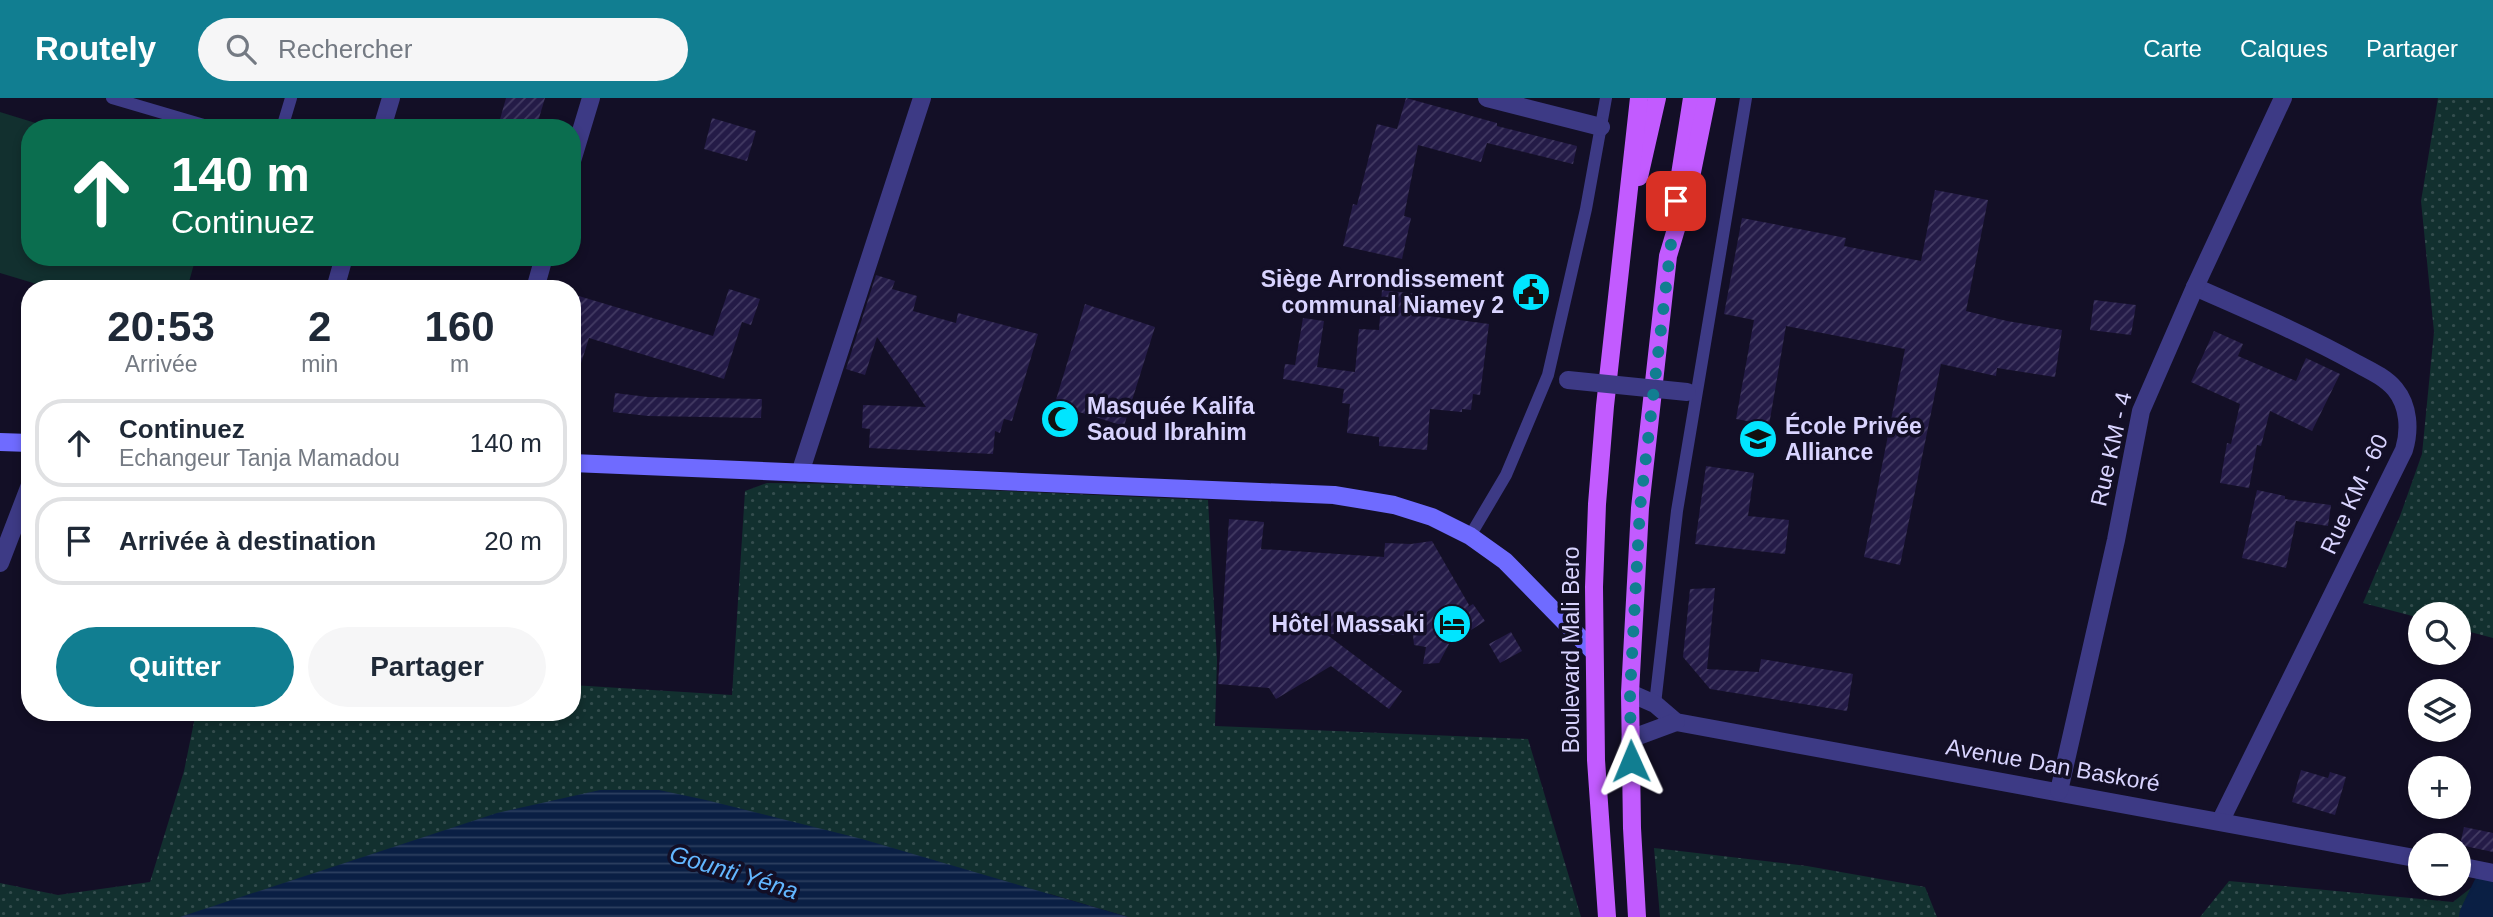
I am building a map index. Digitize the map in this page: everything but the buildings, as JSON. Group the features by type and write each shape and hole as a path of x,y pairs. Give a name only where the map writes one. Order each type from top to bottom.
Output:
{"main road":[{"name":"Boulevard Mali Bero","path":"1607,917 1595,760 1597,504 1605,406 1639,98"},
{"path":"1637,917 1630,693 1640,508 1668,256 1692,98"},
{"path":"1668,256 1690,182 1707,98"},
{"path":"1623,246 1656,106"}],"street":[{"path":"385,119 391,98"},
{"path":"581,132 591,98"},
{"path":"800,473 922,98"},
{"path":"1487,98 1601,127"},
{"name":"Rue KM - 4","path":"2059,791 2116,540 2141,411 2283,98"},
{"name":"Rue KM - 60","path":"2195,287 2329,348 2387,380 2398,392 2407,416 2409,434 2404,450 2221,820"},
{"path":"1568,380 1687,392"},
{"path":"0,442 21,443"},
{"path":"581,463 1334,495 1394,505 1432,517 1470,536 1505,561 1594,652"},
{"path":"0,563 21,508"},
{"path":"1630,693 1655,704 1676,722 1630,739"},
{"name":"Avenue Dan Baskoré","path":"1676,722 2221,820 2408,857"},
{"path":"2471,868 2493,873"}],"lane":[{"path":"112,98 183,119"},
{"path":"285,119 291,98"},
{"path":"1470,536 1506,475 1548,375 1586,208 1606,98"},
{"path":"1655,704 1677,511 1746,98"}],"green space":[{"path":"2438,98 2493,98 2493,638 2471,632 2471,602 2408,602 2408,615 2363,603 2400,516 2422,454 2434,332 2421,201"},
{"path":"0,112 23,119 21,266 193,266 190,280 23,280 0,273"},
{"path":"767,483 848,484 1208,500 1217,660 1215,726 1528,739 1581,917 1128,917 1050,894 1000,917 0,917 0,883 58,895 150,882 184,771 194,721 581,721 581,686 732,695 745,491"},
{"path":"1654,848 1807,866 1925,887 1937,917 1660,917"},
{"path":"2493,865 2493,917 2200,917 2229,881 2453,902 2461,896 2471,896 2471,888 2490,873"}],"water":[{"path":"600,790 659,790 706,800 862,839 1128,917 180,917 497,813"}],"waterway":[{"name":"Gounti Yéna","path":"2480,917 2493,890"}],"place":[{"name":"Siège Arrondissement communal Niamey 2","path":"1531,292"},
{"name":"Masquée Kalifa Saoud Ibrahim","path":"1060,419"},
{"name":"École Privée Alliance","path":"1758,439"},
{"name":"Hôtel Massaki","path":"1452,624"}],"route":[{"path":"1631,761 1630,693 1640,508 1676,201"}]}
